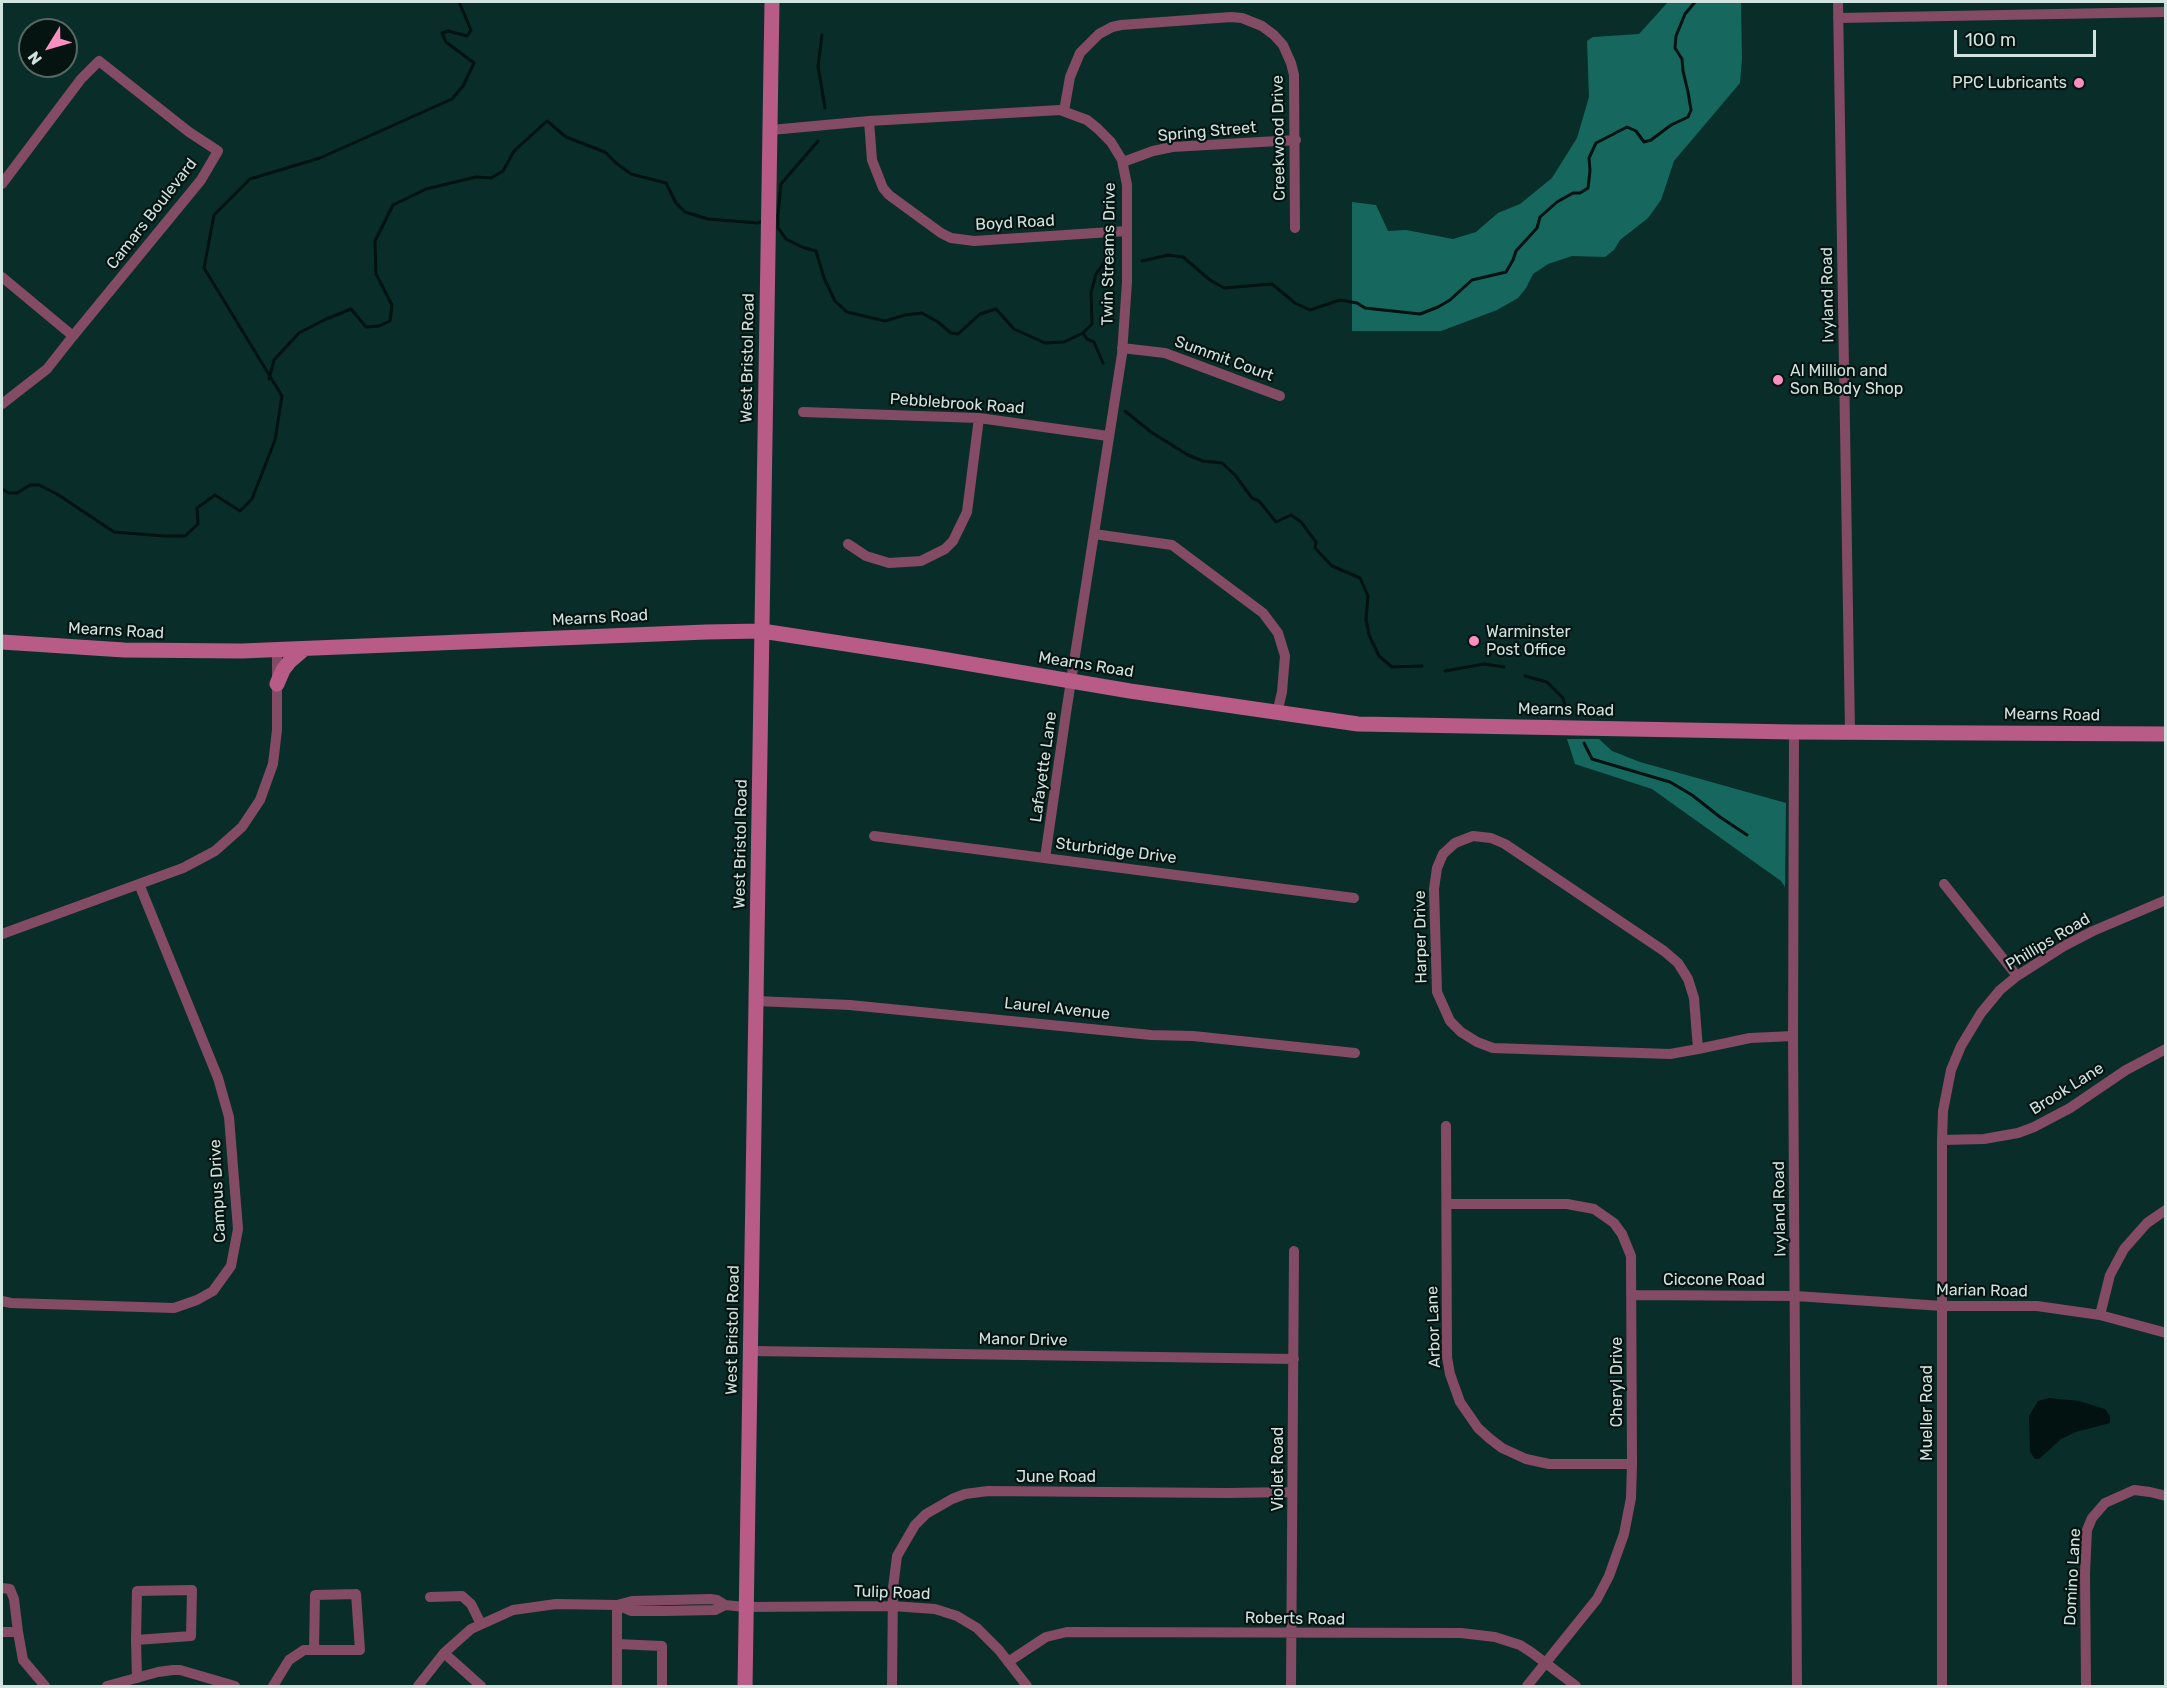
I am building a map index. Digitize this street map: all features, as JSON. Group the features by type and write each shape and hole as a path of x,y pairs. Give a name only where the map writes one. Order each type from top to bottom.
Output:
{"street":[{"name":"West Bristol Road","path":"745,1686 772,2"},
{"name":"Ivyland Road","path":"1838,2 1850,732"},
{"path":"1838,18 2166,12"},
{"name":"Creekwood Drive","path":"1064,111 1070,77 1080,53 1089,43 1106,31 1121,25 1231,17 1242,18 1262,26 1274,35 1288,54 1294,75 1295,228"},
{"name":"Camars Boulevard","path":"2,184 81,79 99,61 189,132 218,151 201,180 47,369 2,404"},
{"name":"Twin Streams Drive","path":"771,130 869,121 1044,110 1064,111 1087,120 1097,128 1111,142 1123,162 1127,185 1127,282 1122,348 1072,682"},
{"name":"Boyd Road","path":"869,121 872,160 883,188 941,233 951,238 974,241 1126,231"},
{"name":"Spring Street","path":"1123,162 1172,147 1296,140"},
{"path":"2,278 73,336"},
{"name":"Summit Court","path":"1122,348 1165,353 1280,396"},
{"name":"Pebblebrook Road","path":"803,412 980,418 1108,436"},
{"path":"849,544 866,556 889,563 921,561 945,549 953,541 967,512 980,418"},
{"path":"1094,534 1172,545 1263,613 1278,633 1285,656 1282,692 1277,713"},
{"name":"Mearns Road","path":"2,642 171,652 304,649 706,632 762,632 924,656 1072,682 1358,724 1794,732 2166,734"},
{"path":"277,684 283,670 304,649"},
{"path":"2,934 183,868 215,851 242,827 260,800 273,764 277,730 277,650"},
{"name":"Lafayette Lane","path":"1046,858 1072,682"},
{"name":"Ivyland Road","path":"1794,732 1793,1036 1797,1686"},
{"name":"Sturbridge Drive","path":"874,836 1354,898"},
{"name":"Harper Drive","path":"1698,1048 1694,998 1688,979 1678,963 1664,951 1504,844 1491,838 1473,836 1464,839 1455,843 1443,854 1437,868 1434,889 1437,992 1450,1021 1461,1032 1477,1042 1493,1048 1670,1054 1763,1036 1793,1036"},
{"name":"Campus Drive","path":"2,1301 174,1308 197,1300 213,1291 231,1266 238,1229 229,1117 219,1078 139,884"},
{"path":"1944,884 2017,976"},
{"name":"Phillips Road","path":"1942,1140 1943,1111 1951,1070 1961,1046 1987,1004 2017,976 2064,946 2166,900"},
{"name":"Laurel Avenue","path":"756,1001 850,1005 1355,1053"},
{"name":"Brook Lane","path":"1942,1140 1984,1139 2018,1133 2034,1127 2070,1108 2126,1070 2166,1049"},
{"name":"Arbor Lane","path":"1446,1126 1447,1357 1454,1388 1468,1415 1478,1428 1502,1448 1526,1459 1549,1464 1632,1464"},
{"name":"Mueller Road","path":"1942,1140 1942,1686"},
{"name":"Cheryl Drive","path":"1447,1204 1567,1204 1593,1209 1614,1223 1627,1242 1632,1267 1632,1464 1629,1510 1621,1546 1609,1576 1591,1608 1527,1686"},
{"path":"2100,1315 2110,1275 2124,1249 2147,1223 2166,1210"},
{"name":"Violet Road","path":"1291,1686 1294,1251"},
{"name":"Ciccone Road","path":"1632,1295 1796,1296"},
{"name":"Marian Road","path":"1796,1296 1942,1306 2037,1306 2100,1315 2166,1333"},
{"name":"Manor Drive","path":"751,1352 1294,1359"},
{"name":"Domino Lane","path":"2086,1686 2085,1573 2087,1530 2092,1518 2105,1503 2134,1490 2166,1496"},
{"name":"June Road","path":"892,1686 894,1568 909,1533 926,1514 941,1504 965,1494 988,1491 1292,1492"},
{"path":"2,1588 10,1589 14,1599 23,1660 45,1686"},
{"path":"136,1640 191,1636 192,1590 137,1591 136,1640 136,1678"},
{"path":"273,1686 289,1660 304,1650 314,1650 360,1650 356,1594 315,1594 314,1650"},
{"path":"430,1597 462,1596 471,1604 481,1624"},
{"name":"Tulip Road","path":"418,1686 444,1653 471,1629 505,1613 531,1606 556,1604 617,1605 631,1611 715,1610 725,1605 746,1607 923,1606 957,1616 977,1628 1027,1686"},
{"path":"617,1605 617,1686"},
{"path":"2,1632 18,1632"},
{"name":"Roberts Road","path":"1008,1662 1046,1637 1067,1632 1478,1635 1495,1637 1520,1645 1576,1686"},
{"path":"617,1644 662,1646 662,1686"},
{"path":"444,1653 473,1684"},
{"path":"107,1686 158,1672 180,1670 235,1686"}],"green space":[{"path":"1668,2 1741,2 1740,83 1674,161 1661,200 1648,218 1620,240 1614,250 1605,257 1572,256 1548,264 1533,274 1518,298 1497,310 1441,331 1352,331 1352,202 1376,205 1388,231 1406,230 1453,239 1476,232 1498,213 1520,204 1552,178 1577,138 1589,97 1587,41 1593,37 1639,34"},
{"path":"1567,739 1599,739 1612,751 1640,762 1786,803 1785,887 1781,881 1652,789 1575,764"}],"shaded area":[{"path":"2049,1398 2079,1401 2105,1409 2110,1416 2110,1423 2076,1432 2061,1439 2039,1459 2035,1459 2030,1452 2029,1416 2038,1401"}],"waterway":[{"path":"2,489 9,493 17,493 30,485 39,485 57,494 114,532 165,536 185,536 198,524 197,508 215,495 240,511 252,499 275,440 282,396 204,268 214,215 250,179 320,158 452,99 463,86 474,63 446,42 442,33 448,31 467,36 471,30 459,2"},
{"path":"1142,261 1168,255 1183,257 1210,280 1224,288 1272,284 1295,303 1310,310 1340,300 1357,303 1365,308 1420,314 1438,307 1450,300 1472,280 1506,272 1516,251 1537,228 1540,217 1557,202 1588,188 1589,158 1596,143 1627,127 1636,131 1644,142 1688,117 1691,110 1682,59 1675,48 1676,36 1685,14 1695,2"},
{"path":"822,35 818,66 825,108"},
{"path":"269,379 274,360 299,333 324,320 351,309 366,327 379,326 390,321 392,305 376,274 375,241 393,205 426,189 476,177 491,178 503,171 514,151 547,121 566,137 605,152 631,174 666,183 676,203 685,212 708,219 758,223 765,220"},
{"path":"773,217 778,215 781,184 818,141"},
{"path":"778,215 778,228 786,239 816,251 824,278 835,301 847,312 885,321 922,313 951,333 958,334 980,314 996,309 1014,329 1045,343 1064,342 1083,333 1092,324 1091,293 1096,274 1104,263 1113,264"},
{"path":"1083,333 1087,339 1094,342 1103,363"},
{"path":"1125,411 1151,432 1188,455 1203,461 1222,463 1276,522 1291,515 1301,522 1316,542 1315,548 1332,566 1360,578 1368,596 1366,619 1369,635 1379,656 1392,667 1422,666"},
{"path":"1445,671 1484,664 1504,667"},
{"path":"1525,676 1547,682 1563,698 1566,710"},
{"path":"1584,743 1592,759 1670,782 1747,835"}],"place":[{"name":"PPC Lubricants","path":"2079,83"},
{"name":"Al Million and Son Body Shop","path":"1778,380"},
{"name":"Warminster Post Office","path":"1474,641"}]}
